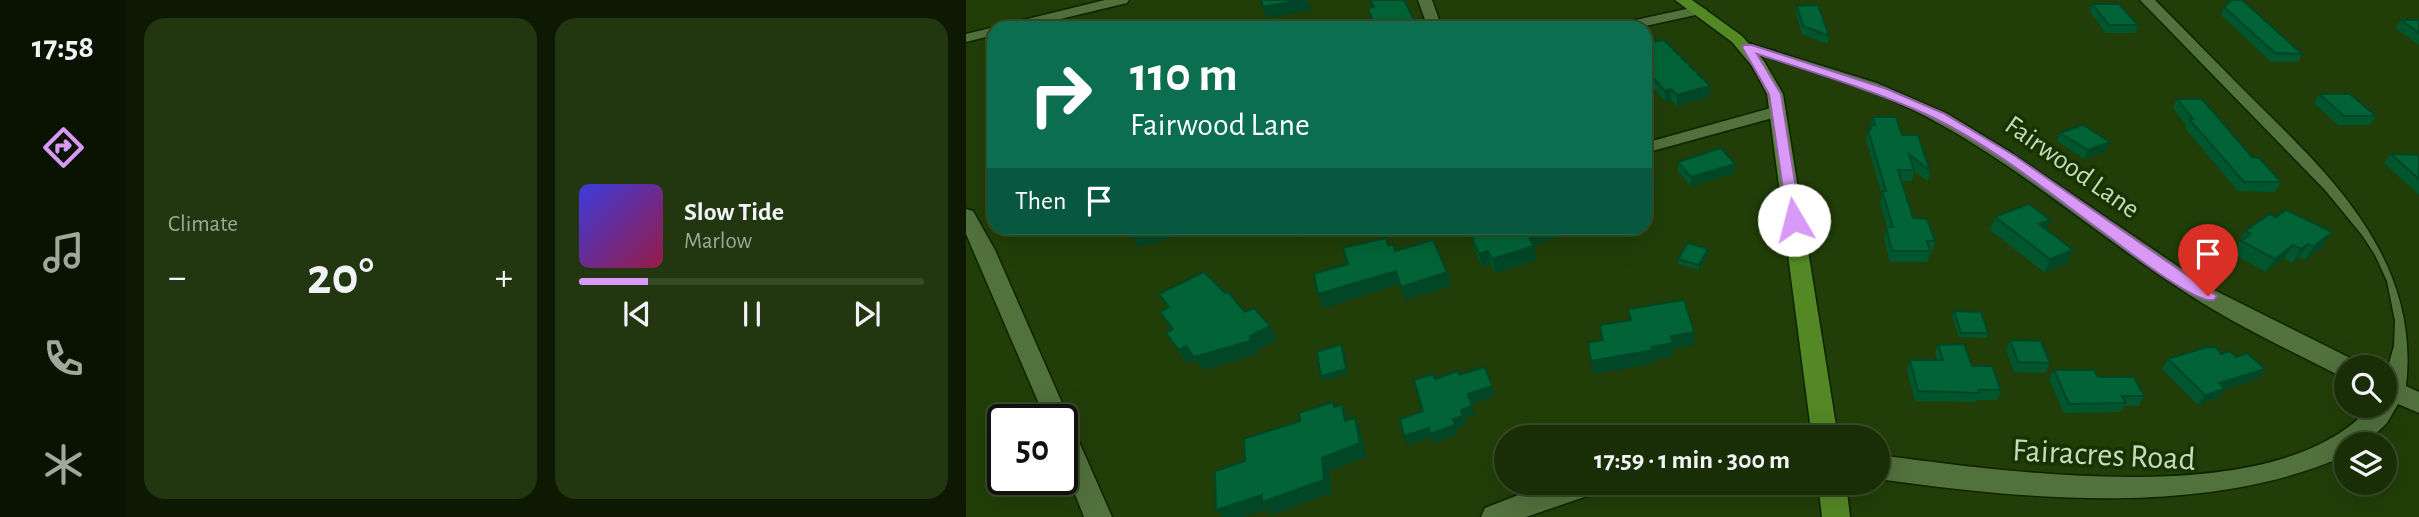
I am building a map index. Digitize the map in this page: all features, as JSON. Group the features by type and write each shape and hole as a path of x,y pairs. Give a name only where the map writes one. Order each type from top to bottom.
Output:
{"main road":[{"path":"1689,3 1748,47 1772,86 1778,111 1823,425"},
{"path":"1833,495 1836,517"}],"street":[{"path":"1034,21 1122,0"},
{"path":"1425,0 1432,21"},
{"name":"Fairacres Road","path":"2147,0 2336,193 2383,251 2400,288 2406,309 2406,349 2402,370 2397,379"},
{"path":"1638,21 1689,3"},
{"path":"966,38 987,33"},
{"name":"Fairwood Lane","path":"1748,47 1883,92 1939,116 2010,159 2185,282 2256,323 2334,362"},
{"path":"1652,146 1778,111"},
{"path":"967,220 985,250 1052,404"},
{"path":"2397,399 2419,403"},
{"name":"Fairacres Road","path":"1890,469 2088,494 2207,494 2264,484 2305,469 2341,449 2378,418"},
{"path":"1078,467 1098,517"},
{"path":"1495,517 1550,495"}],"building":[{"path":"1261,0 1301,0 1263,7"},
{"path":"1371,0 1404,0 1414,20 1373,21 1368,8 1374,7"},
{"path":"2231,0 2242,0 2302,54 2275,53 2224,7"},
{"path":"2092,4 2119,4 2138,25 2109,25"},
{"path":"1818,5 1829,36 1803,26 1797,6"},
{"path":"2401,20 2419,20 2419,33"},
{"path":"1664,40 1710,86 1677,95 1671,89 1665,91 1652,77 1652,42"},
{"path":"2319,94 2350,94 2376,116 2344,116"},
{"path":"2177,99 2202,99 2252,157 2259,158 2281,182 2244,182 2189,119 2193,119"},
{"path":"1873,117 1896,117 1902,135 1918,135 1930,171 1909,154 1914,170 1898,170 1913,218 1927,219 1935,241 1927,241 1930,251 1892,251 1886,227 1893,227 1882,191 1886,191 1868,130 1871,129 1870,125 1875,125"},
{"path":"2083,125 2110,142 2088,150 2060,133"},
{"path":"1721,148 1735,164 1691,177 1678,162"},
{"path":"2391,154 2419,155 2419,179"},
{"path":"2029,204 2050,220 2039,224 2073,250 2050,259 1995,217"},
{"path":"2286,210 2332,232 2314,246 2308,244 2301,249 2293,245 2275,259 2241,241 2251,234 2245,231 2270,214 2276,217"},
{"path":"1482,235 1528,235 1534,246 1492,259 1488,251 1479,254 1472,238"},
{"path":"1386,238 1388,246 1393,244 1395,251 1433,240 1447,272 1401,287 1396,271 1318,294 1314,274 1348,264 1343,248"},
{"path":"1688,243 1708,249 1699,265 1678,259"},
{"path":"1204,272 1225,293 1228,292 1245,312 1254,308 1270,326 1250,336 1250,341 1194,357 1186,346 1179,350 1166,333 1173,329 1160,312 1169,307 1159,294"},
{"path":"1684,300 1694,332 1671,336 1673,343 1652,347 1653,350 1591,361 1588,343 1603,340 1600,325 1631,320 1628,309"},
{"path":"1954,311 1981,312 1988,333 1961,333"},
{"path":"2010,340 2041,341 2050,363 2018,362"},
{"path":"1341,344 1346,369 1321,376 1317,352"},
{"path":"1964,344 1972,366 1992,366 2001,390 1978,390 1979,393 1918,391 1910,360 1943,360 1938,345"},
{"path":"2215,347 2222,354 2230,351 2236,357 2247,353 2265,369 2219,383 2225,389 2205,395 2168,359"},
{"path":"1485,367 1492,386 1468,394 1472,406 1461,410 1463,416 1453,419 1455,425 1430,434 1429,428 1404,436 1400,419 1423,411 1414,380 1433,374 1435,379 1458,371 1459,375"},
{"path":"2054,370 2094,370 2098,377 2134,377 2144,396 2122,396 2126,403 2069,404"},
{"path":"1333,402 1334,407 1342,405 1345,421 1355,418 1360,443 1322,458 1324,480 1262,502 1262,495 1216,510 1215,471 1245,461 1244,439 1300,421 1299,413"}],"route":[{"path":"1794,220 1775,94 1748,47 1883,92 1939,116 2010,159 2149,259 2208,296"}]}
